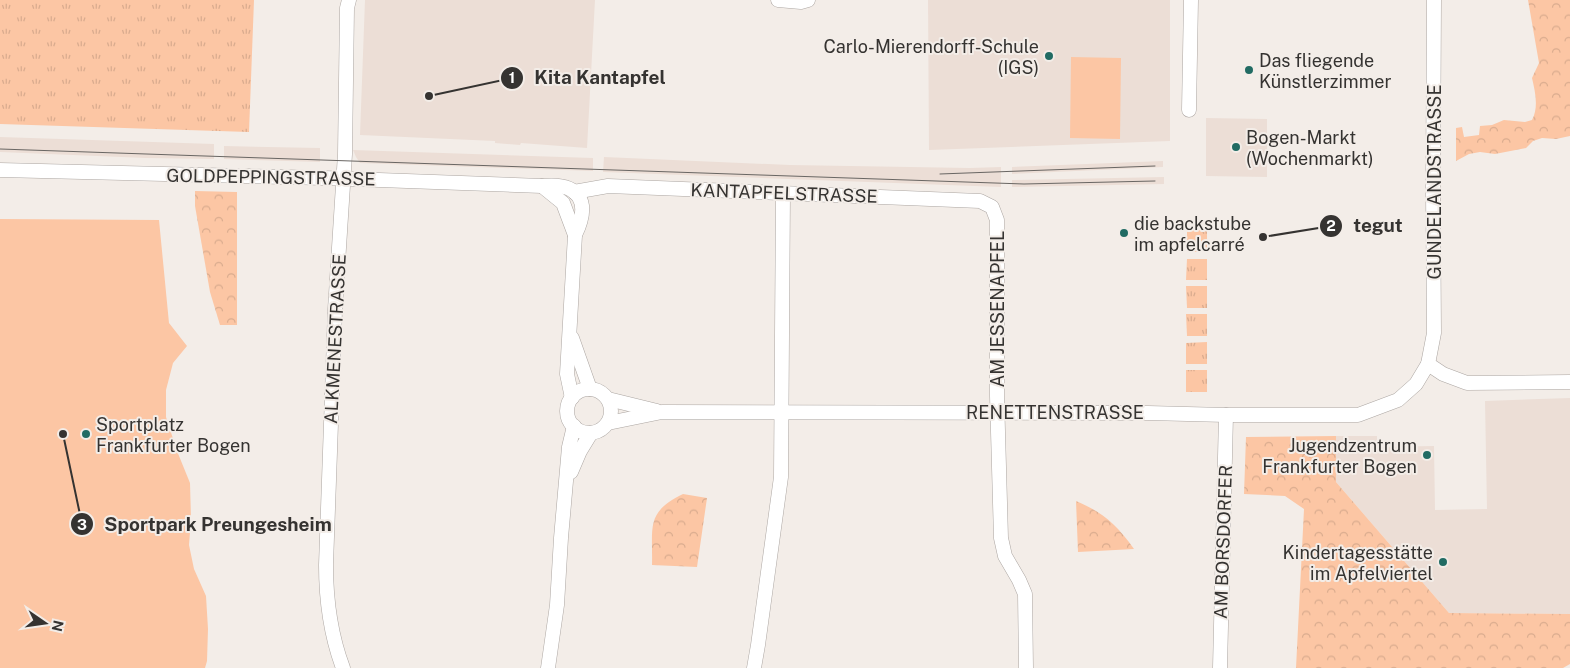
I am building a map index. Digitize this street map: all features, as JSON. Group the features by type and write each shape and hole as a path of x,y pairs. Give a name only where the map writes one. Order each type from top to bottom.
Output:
{"street":[{"path":"778,0 801,2 808,0"},
{"path":"1189,110 1191,0"},
{"name":"GUNDELANDSTRASSE","path":"1428,364 1434,333 1434,0"},
{"name":"ALKMENESTRASSE","path":"344,668 333,629 326,591 326,565 335,310 346,142 346,3"},
{"name":"GOLDPEPPINGSTRASSE","path":"0,170 542,186 561,185 574,192"},
{"path":"542,186 563,203 576,235"},
{"name":"KANTAPFELSTRASSE","path":"574,192 608,186 980,202 992,207"},
{"path":"572,398 567,374 569,332 576,235 583,210 581,202 574,192"},
{"path":"754,668 781,477 783,193"},
{"name":"AM JESSENAPFEL","path":"992,207 997,220 997,412"},
{"path":"569,332 590,389"},
{"path":"1428,364 1443,374 1467,383 1570,382"},
{"name":"RENETTENSTRASSE","path":"608,423 662,412 1358,415 1398,400 1416,384 1428,364"},
{"path":"590,389 600,392 608,399 611,407 608,423 597,432 591,433 582,432 574,426 568,416 569,404 572,398 580,392 590,389"},
{"name":"RENETTENSTRASSE","path":"608,399 662,412"},
{"path":"997,412 1001,538 1005,556 1025,594 1026,668"},
{"name":"AM BORSDORFER","path":"1220,668 1226,415"},
{"path":"548,668 557,605 569,447 574,426"},
{"path":"566,482 580,451 591,433"}],"shaded area":[{"path":"365,0 595,0 587,148 521,143 520,145 495,143 495,141 360,135"},
{"name":"Carlo-Mierendorff-Schule (IGS)","path":"928,0 1170,0 1170,141 929,150"},
{"name":"Bogen-Markt (Wochenmarkt)","path":"1206,118 1267,119 1267,177 1206,176"},
{"path":"0,137 214,144 214,159 0,152"},
{"path":"224,146 320,148 320,162 224,159"},
{"path":"353,150 593,158 593,171 360,163"},
{"path":"604,157 790,165 1001,167 1001,187 603,172"},
{"path":"1163,161 1163,167 1012,174 1012,167"},
{"path":"1164,177 1164,184 1012,187 1012,180"},
{"path":"1570,398 1570,614 1449,613 1336,482 1336,436 1377,436 1377,447 1434,446 1435,510 1487,509 1485,401"}],"green space":[{"path":"0,0 254,0 249,132 0,124"},
{"path":"1528,0 1570,0 1570,136 1556,139 1542,138 1533,141 1526,148 1495,154 1480,152 1469,154 1456,161 1456,128 1462,127 1464,137 1479,135 1480,126 1492,125 1504,120 1525,122 1532,120 1536,104 1532,78 1539,63"},
{"path":"1071,57 1121,58 1120,139 1070,138"},
{"path":"195,191 237,192 237,325 220,325 210,292 195,206"},
{"name":"Sportplatz Frankfurter Bogen","path":"0,219 159,220 169,323 187,346 173,363 166,390 166,417 190,483 191,519 189,545 194,569 206,596 208,629 205,668 0,668"},
{"path":"1187,230 1207,230 1207,252 1187,252"},
{"path":"1187,259 1207,259 1207,280 1186,280"},
{"path":"1186,286 1207,286 1207,308 1187,308"},
{"path":"1186,314 1207,314 1207,336 1187,336"},
{"path":"1207,342 1207,364 1186,364 1186,343"},
{"path":"1186,370 1207,370 1207,392 1186,392"},
{"path":"1336,436 1336,482 1449,613 1570,614 1570,664 1563,668 1296,668 1304,509 1285,496 1244,494 1246,437"},
{"path":"683,494 707,498 697,567 652,565 652,531 657,515 662,507"},
{"path":"1076,501 1109,520 1134,549 1078,552"}],"tram line":[{"path":"0,149 1024,184 1155,181"},
{"path":"940,174 1155,166"}],"place":[{"name":"Carlo-Mierendorff-Schule (IGS)","path":"1049,56"},
{"name":"Das fliegende Künstlerzimmer","path":"1249,70"},
{"name":"Kita Kantapfel","path":"429,96"},
{"name":"Bogen-Markt (Wochenmarkt)","path":"1236,147"},
{"name":"die backstube im apfelcarré","path":"1124,233"},
{"name":"tegut","path":"1263,237"},
{"name":"Sportpark Preungesheim","path":"63,434"},
{"name":"Sportplatz Frankfurter Bogen","path":"86,434"},
{"name":"Jugendzentrum Frankfurter Bogen","path":"1427,455"},
{"name":"Kindertagesstätte im Apfelviertel","path":"1443,562"}]}
